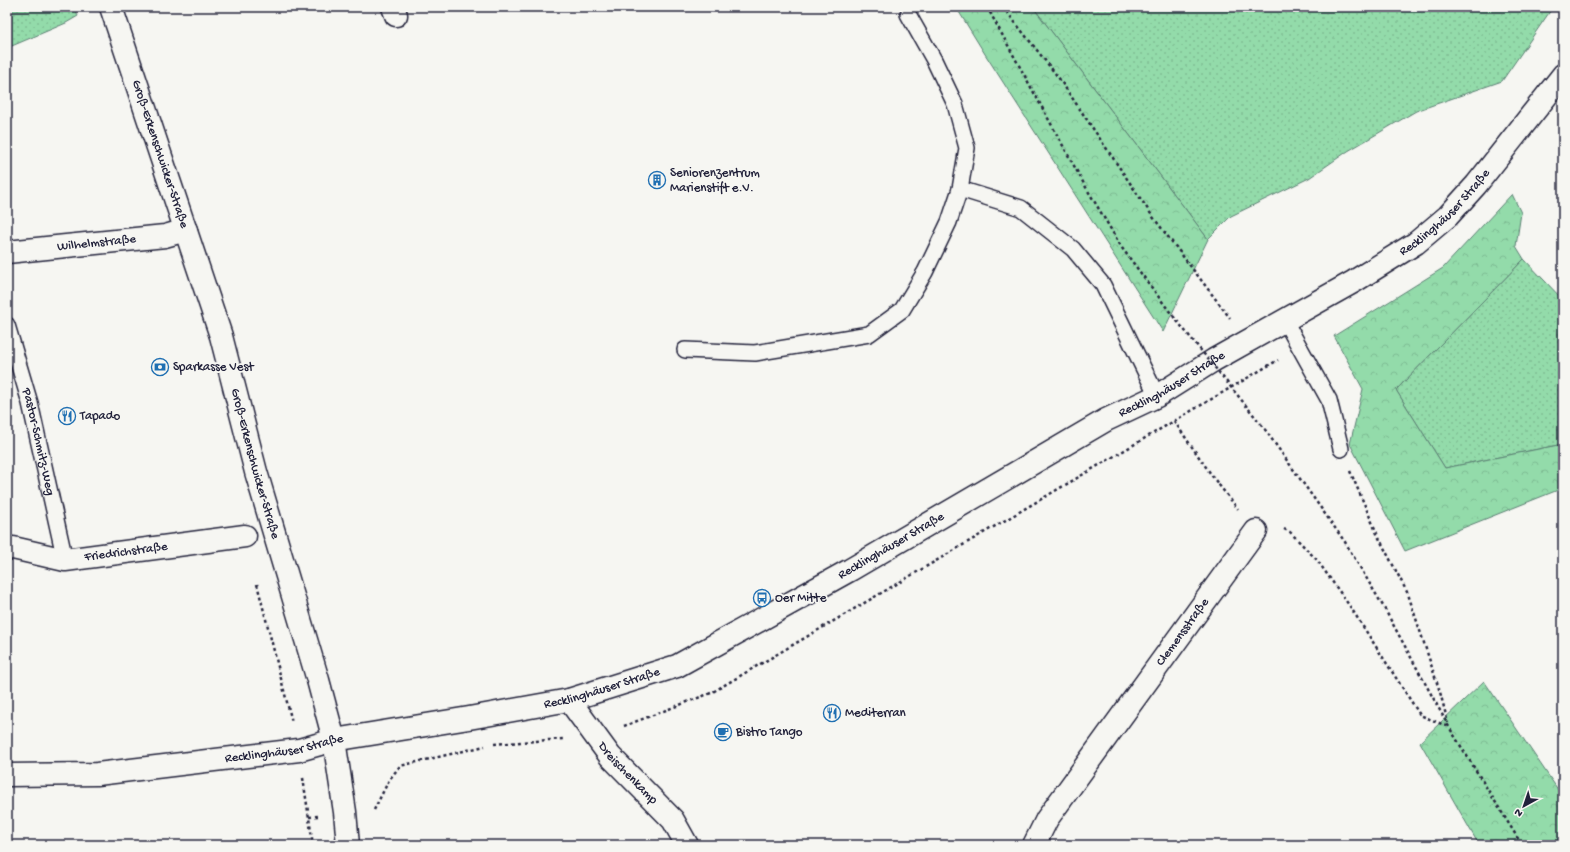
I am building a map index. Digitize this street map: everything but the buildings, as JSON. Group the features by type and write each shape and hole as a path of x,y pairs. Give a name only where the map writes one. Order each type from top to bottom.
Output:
{"street":[{"name":"Groß-Erkenschwicker-Straße","path":"111,7 221,336 256,472 318,680 334,740 345,812 348,845"},
{"name":"Recklinghäuser Straße","path":"7,775 97,774 299,750 334,740 569,700 677,666 843,574 1106,420 1157,396 1214,360 1353,282 1416,243 1448,216 1476,186 1563,75"},
{"name":"Wilhelmstraße","path":"7,252 165,236 186,230"},
{"name":"Clemensstraße","path":"1034,845 1047,819 1256,531"},
{"name":"Friedrichstraße","path":"7,549 13,548 65,560 246,536"},
{"name":"Dreischenkamp","path":"569,700 610,756 673,820 687,845"}],"lane":[{"path":"685,350 755,353 869,334 902,310 925,272 949,222 960,189 967,148 955,104 934,60 908,14"},
{"path":"960,189 1021,208 1073,249 1102,285 1157,396"},
{"path":"1285,321 1329,400 1341,449"},
{"name":"Pastor-Schmitz-Weg","path":"7,326 30,403 65,560"}],"path":[{"path":"987,7 1084,184 1122,248 1173,316 1261,424 1345,542 1383,606 1449,727 1522,845"},
{"path":"1003,7 1058,77 1153,217 1248,342"},
{"path":"1175,422 1215,480 1256,531 1268,520 1290,532 1317,560 1420,715 1449,727"},
{"path":"1341,449 1378,536 1408,594 1440,692 1449,727"},
{"path":"299,750 313,845"}],"green space":[{"path":"7,7 75,7 78,16 66,23 7,48"},
{"path":"956,7 1033,7 1208,239 1163,332 985,54"},
{"path":"1033,7 1553,7 1502,81 1416,111 1348,151 1309,178 1231,216 1208,239"},
{"path":"1512,194 1521,213 1516,246 1524,259 1396,390 1445,468 1563,444 1563,488 1405,551 1350,444 1363,389 1334,336 1443,268"},
{"path":"1524,259 1563,300 1563,444 1445,468 1396,390"},
{"path":"1484,681 1563,797 1563,845 1479,845 1420,742"}],"place":[{"name":"Seniorenzentrum Marienstift e.V.","path":"657,180"},
{"name":"Sparkasse Vest","path":"160,367"},
{"name":"Tapado","path":"67,416"},
{"name":"Oer Mitte","path":"762,598"},
{"name":"Mediterran","path":"832,713"},
{"name":"Bistro Tango","path":"723,732"}]}
